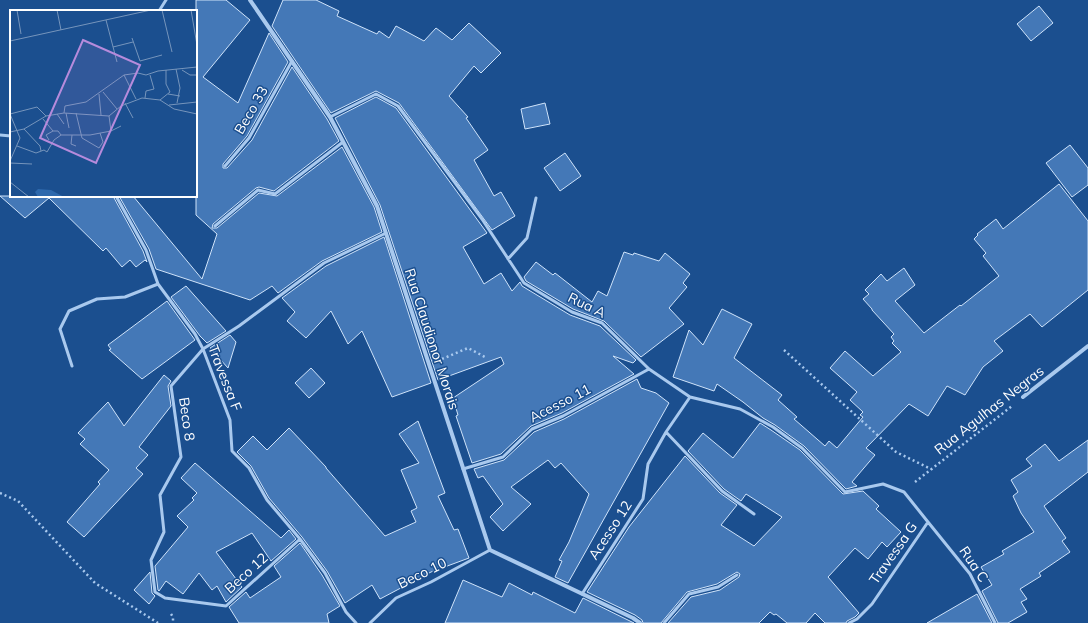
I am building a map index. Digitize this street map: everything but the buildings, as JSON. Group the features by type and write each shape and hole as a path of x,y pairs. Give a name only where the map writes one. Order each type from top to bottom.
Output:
{"street":[{"name":"Rua Claudionor Morais","path":"250,0 330,117 377,206 490,550"},
{"name":"Rua Agulhas Negras","path":"1024,397 1088,346"},
{"path":"490,550 633,618 640,623"}],"lane":[{"path":"160,10 166,0"},
{"name":"Beco 33","path":"225,166 249,138 292,61"},
{"name":"Rua A","path":"330,117 376,94 398,106 482,219 524,283 572,312 602,323 649,370 690,398 740,409 773,427 802,448 845,492 883,484 904,492"},
{"path":"0,135 10,136"},
{"path":"215,226 258,190 275,194 343,142"},
{"name":"Travessa F","path":"117,197 146,250 158,284 195,334 203,349 230,420 232,452 249,468 267,500 300,539 325,573 346,612 356,623"},
{"path":"508,259 527,238 536,198"},
{"name":"Beco 8","path":"154,592 151,560 164,532 160,495 181,457 171,386 203,349 239,326 324,263 386,233"},
{"path":"72,366 60,329 69,311 97,299 125,297 158,284"},
{"name":"Acesso 11","path":"463,469 503,457 532,429 562,416 649,370"},
{"name":"Acesso 12","path":"582,594 643,499 648,464 666,432 690,398"},
{"path":"666,432 722,491 754,514"},
{"name":"Travessa G","path":"849,623 857,619 872,604 928,522 904,492"},
{"name":"Rua C","path":"928,522 970,574 995,623"},
{"name":"Beco 12","path":"154,592 165,598 226,606 300,539"},
{"name":"Beco 10","path":"370,623 396,598 431,582 490,550"},
{"path":"664,623 689,594 718,587 737,575"}],"path":[{"path":"429,365 468,348 485,358"},
{"path":"784,350 896,452 931,469"},
{"name":"Rua Agulhas Negras","path":"904,492 931,469 1024,397"},
{"path":"0,492 18,501 95,583 158,623"}]}
